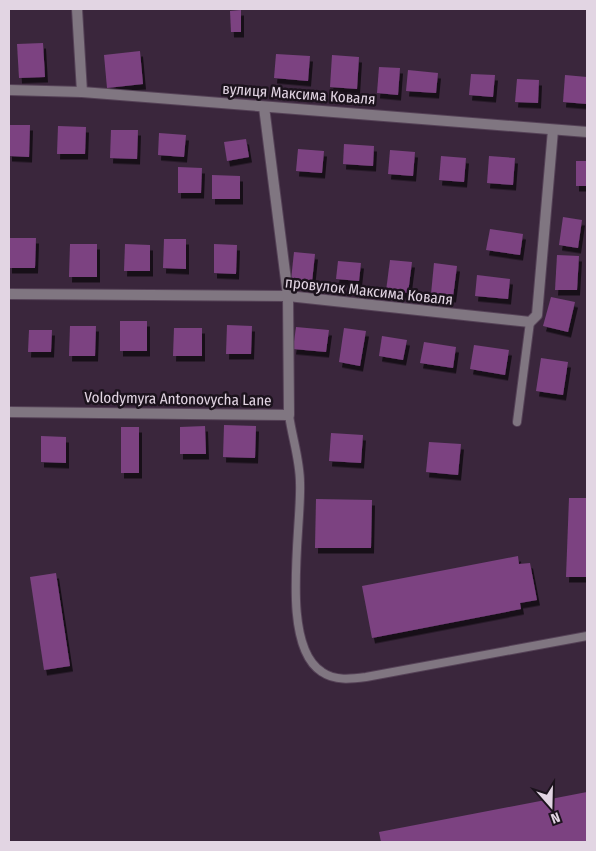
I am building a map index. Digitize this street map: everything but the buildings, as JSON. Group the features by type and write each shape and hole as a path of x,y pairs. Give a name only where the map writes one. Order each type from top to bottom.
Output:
{"street":[{"path":"77,9 82,92"},
{"name":"вулиця Максима Коваля","path":"9,90 82,92 587,132"},
{"name":"Volodymyra Antonovycha Lane","path":"9,412 289,415 288,296 264,107"},
{"path":"530,322 537,315 553,130"},
{"name":"провулок Максима Коваля","path":"9,294 288,296 530,322"}],"lane":[{"path":"517,422 530,322"},
{"path":"289,415 300,482 294,574 301,640 308,658 321,672 340,679 366,678 587,636"}]}
